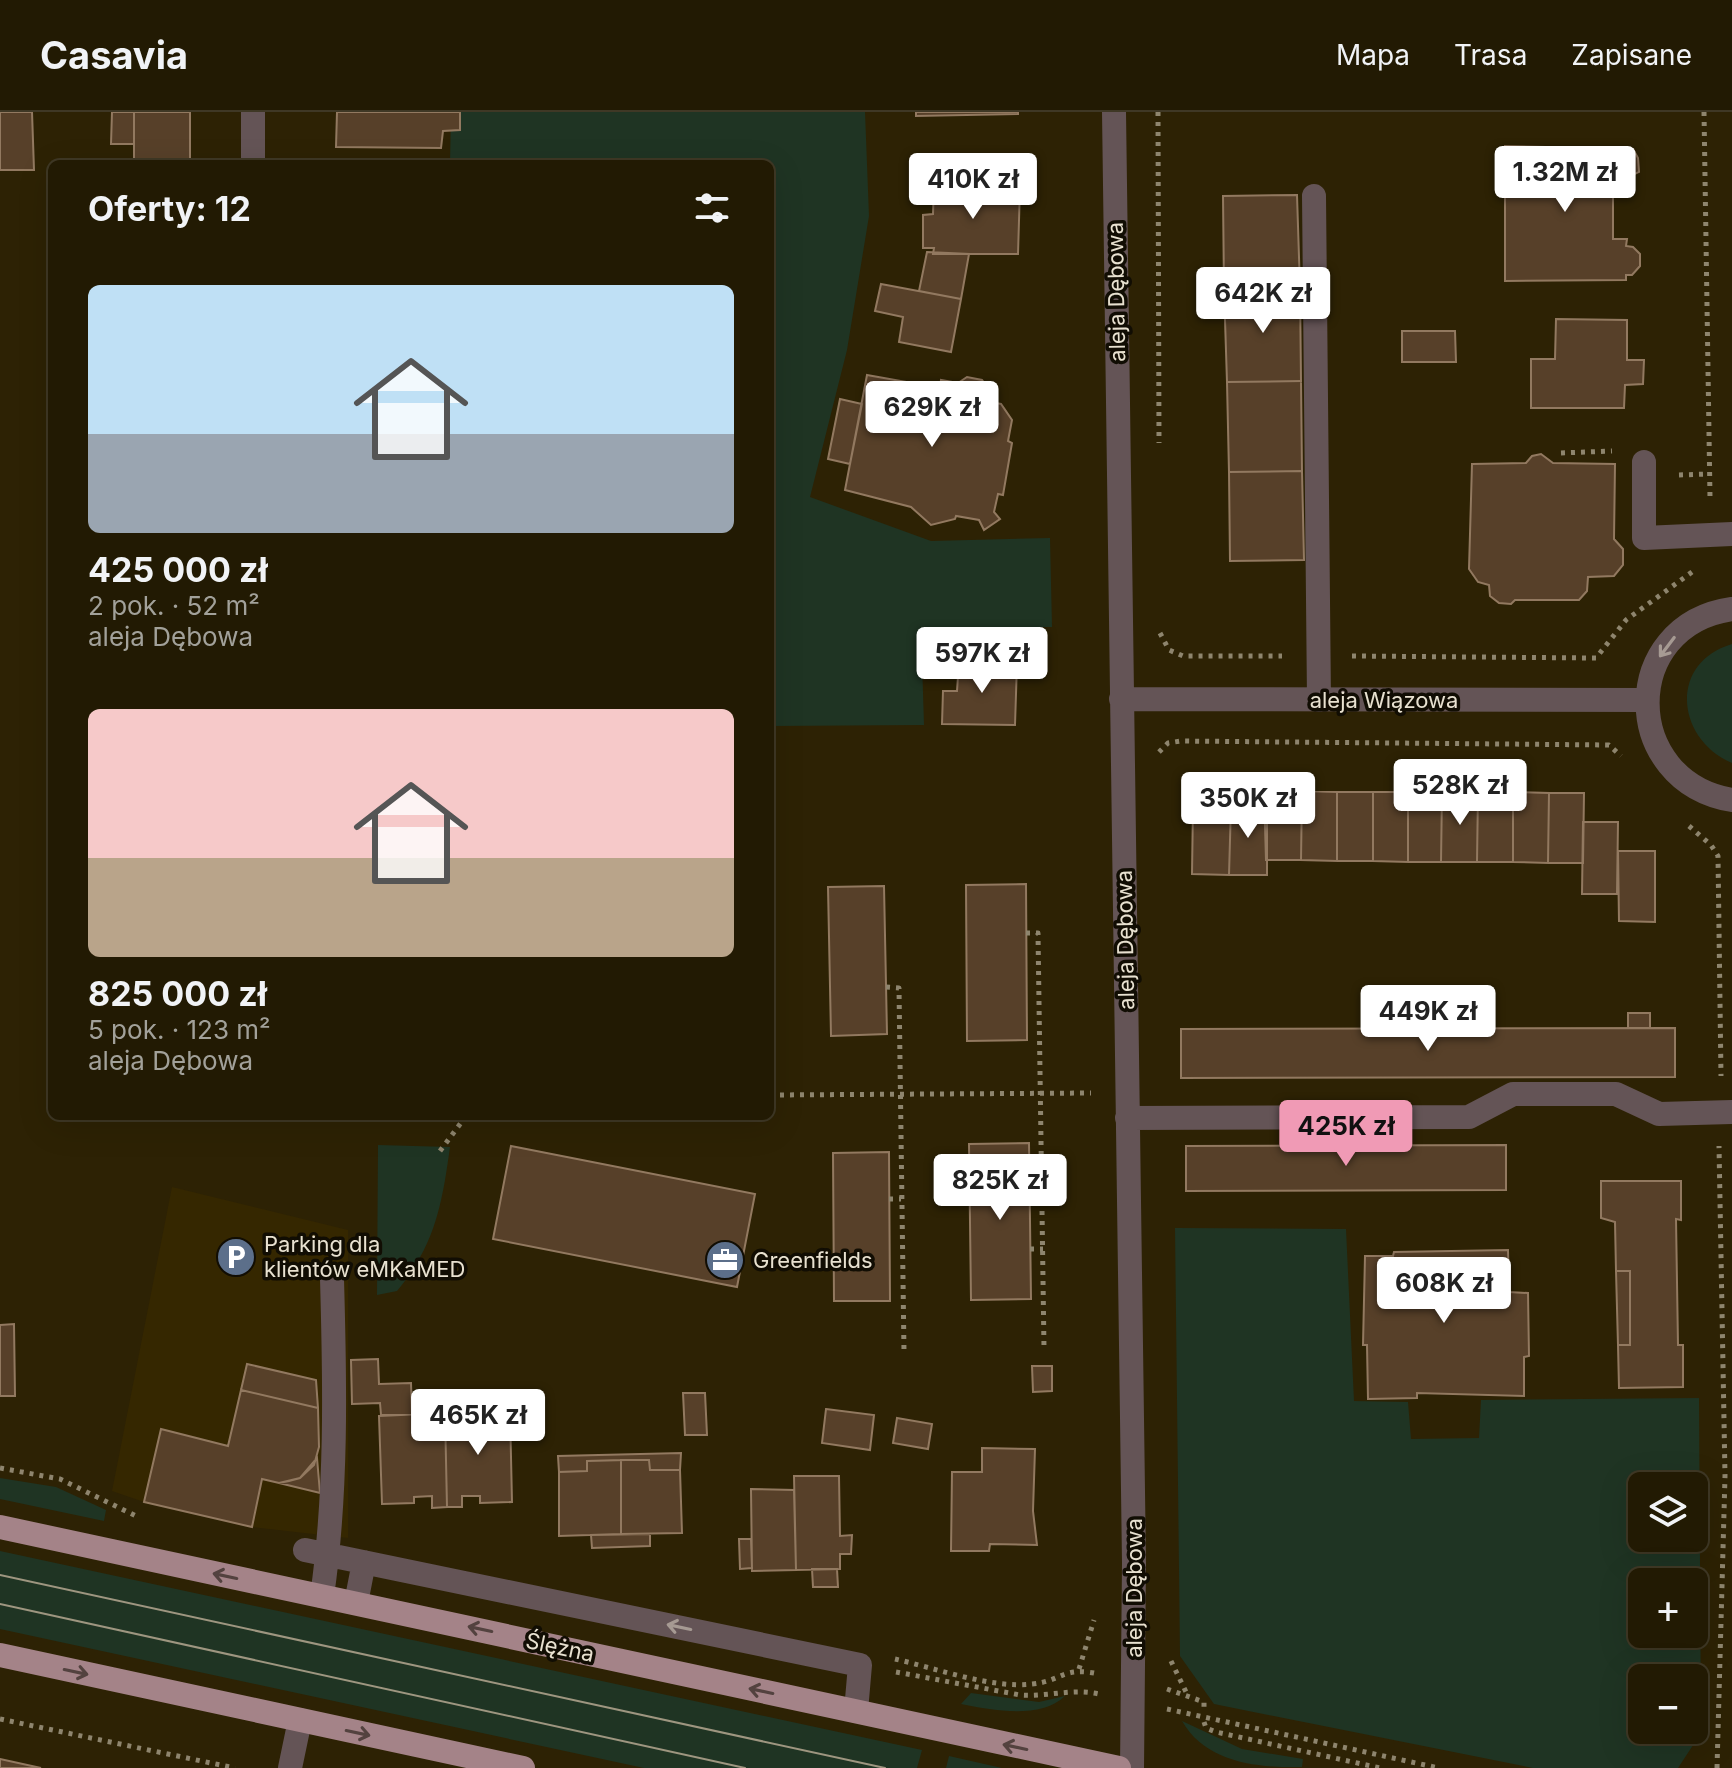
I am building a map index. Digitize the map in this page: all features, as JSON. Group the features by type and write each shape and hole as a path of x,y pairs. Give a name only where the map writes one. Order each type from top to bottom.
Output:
{"main road":[{"name":"Ślężna","path":"0,1527 1119,1768"},
{"path":"0,1655 520,1768"}],"street":[{"path":"253,112 253,160"},
{"name":"aleja Dębowa","path":"1114,112 1134,1563 1132,1768"},
{"path":"1314,196 1319,700"},
{"path":"1644,462 1644,538 1721,535"},
{"path":"1732,609 1711,612 1685,626 1664,648 1648,682 1647,700 1650,730 1663,759 1683,781 1708,796 1732,800"},
{"name":"aleja Wiązowa","path":"1121,699 1647,700"},
{"path":"1127,1118 1469,1117 1513,1094 1616,1094 1659,1114 1726,1112"},
{"path":"322,1596 316,1552 335,1359 332,1279"},
{"path":"316,1552 860,1665 856,1711"},
{"path":"356,1603 364,1562"},
{"path":"290,1768 300,1720"}],"path":[{"path":"1158,112 1158,445"},
{"path":"1159,631 1169,650 1183,656 1596,658 1626,620 1701,566 1721,535 1704,112"},
{"path":"1158,753 1168,743 1181,741 1609,745"},
{"path":"1717,1768 1725,1476 1718,1189 1726,1112 1718,856"},
{"path":"1026,933 1038,933 1044,1348"},
{"path":"886,987 899,988 904,1352"},
{"path":"774,1095 1092,1093"},
{"path":"440,1151 463,1120"},
{"path":"889,1199 901,1199"},
{"path":"1030,1249 1043,1249"},
{"path":"0,1468 60,1479 136,1516 151,1519"},
{"path":"860,1665 879,1655 954,1675 1033,1685 1079,1669 1091,1672"},
{"path":"860,1665 1038,1697 1078,1689"},
{"path":"1167,1689 1204,1702 1204,1711"},
{"path":"1173,1710 1439,1768"},
{"path":"0,1719 235,1768"},
{"path":"1204,1722 1206,1728 1216,1732 1380,1768"}],"shaded area":[{"path":"172,1187 348,1230 348,1538 252,1527 144,1502 112,1491"}],"green space":[{"path":"451,112 865,112 869,216 847,350 810,497 931,541 1050,538 1052,627 921,628 924,725 774,726 774,160 450,160"},
{"path":"1732,644 1732,763 1713,752 1699,737 1687,702 1689,684 1697,667 1711,654"},
{"path":"378,1145 450,1147 440,1206 428,1241 397,1291 377,1295"},
{"path":"1175,1228 1346,1229 1354,1401 1408,1402 1411,1439 1479,1438 1481,1400 1699,1398 1699,1472 1628,1472 1628,1552 1700,1552 1700,1568 1628,1568 1628,1648 1700,1648 1701,1664 1628,1664 1628,1744 1694,1744 1678,1768 1533,1768 1214,1704 1180,1656"},
{"path":"0,1478 56,1487 106,1510 104,1521 0,1499"},
{"path":"0,1551 922,1750 917,1768 644,1768 0,1629"},
{"path":"971,1693 1039,1702 1065,1696 1043,1708 1015,1711 961,1704"},
{"path":"1182,1721 1242,1749 1303,1759 1302,1767 1268,1766 1234,1760 1205,1746"},
{"path":"949,1756 1002,1768 946,1768"}],"building":[{"path":"0,112 32,112 34,170 0,170"},
{"path":"112,112 134,112 134,144 111,144"},
{"path":"134,112 190,112 190,160 134,160"},
{"path":"337,112 460,112 460,130 443,131 441,148 336,147"},
{"path":"916,112 1018,112 1018,114 916,116"},
{"path":"1505,146 1633,149 1638,158 1639,172 1626,178 1627,183 1613,184 1613,239 1627,239 1626,246 1633,247 1640,254 1640,266 1632,275 1626,275 1626,280 1505,281"},
{"path":"966,177 986,177 986,187 966,187"},
{"path":"934,186 1020,187 1018,254 933,254 934,248 923,248 923,215 933,214"},
{"path":"1297,195 1300,288 1224,289 1223,196"},
{"path":"927,252 969,254 961,299 919,291"},
{"path":"881,284 961,299 951,352 899,342 903,317 875,311"},
{"path":"1300,288 1301,381 1227,382 1224,289"},
{"path":"1556,319 1627,320 1627,360 1644,360 1643,384 1625,385 1624,408 1531,408 1531,359 1555,359"},
{"path":"1402,331 1455,331 1456,362 1402,362"},
{"path":"867,375 940,388 941,380 958,383 967,377 982,380 987,387 985,401 1001,404 1012,420 1008,441 1012,443 1003,495 998,494 994,512 1000,519 984,530 979,520 956,516 955,519 931,525 911,507 845,490"},
{"path":"1301,381 1302,471 1229,472 1227,382"},
{"path":"840,399 862,404 850,464 828,459"},
{"path":"1541,454 1553,463 1615,464 1614,539 1623,549 1623,565 1614,576 1588,577 1587,591 1579,600 1499,603 1490,596 1489,585 1478,582 1469,569 1472,464 1526,463 1532,456"},
{"path":"1302,471 1304,560 1230,561 1229,472"},
{"path":"959,662 1017,663 1015,725 942,724 943,691 957,691"},
{"path":"1264,791 1302,791 1301,860 1266,860"},
{"path":"1302,791 1337,792 1337,861 1301,860"},
{"path":"1337,792 1373,792 1373,861 1337,861"},
{"path":"1373,792 1408,792 1408,862 1373,861"},
{"path":"1408,792 1442,792 1441,862 1408,862"},
{"path":"1442,792 1478,792 1477,862 1441,862"},
{"path":"1478,792 1513,792 1513,862 1477,862"},
{"path":"1513,792 1549,793 1548,863 1513,862"},
{"path":"1549,793 1584,793 1583,863 1548,863"},
{"path":"1193,805 1231,805 1229,875 1192,874"},
{"path":"1231,805 1267,805 1267,875 1229,875"},
{"path":"1583,822 1618,822 1617,894 1582,894"},
{"path":"1618,851 1655,851 1655,922 1619,921"},
{"path":"1026,884 1027,1040 967,1041 966,885"},
{"path":"884,886 887,1034 831,1036 828,887"},
{"path":"1628,1013 1650,1013 1650,1028 1628,1028"},
{"path":"1675,1028 1675,1077 1181,1078 1181,1029"},
{"path":"1029,1143 1031,1299 971,1300 969,1144"},
{"path":"1506,1145 1506,1190 1186,1191 1186,1146"},
{"path":"511,1146 755,1194 737,1287 493,1239"},
{"path":"889,1152 890,1301 834,1301 833,1153"},
{"path":"1601,1181 1681,1181 1681,1220 1676,1219 1678,1345 1683,1345 1683,1387 1619,1388 1618,1345 1630,1345 1630,1271 1616,1271 1615,1222 1601,1218"},
{"path":"1508,1250 1509,1292 1528,1293 1529,1356 1524,1357 1524,1396 1417,1393 1417,1398 1368,1399 1367,1345 1363,1345 1365,1256 1393,1256 1394,1252"},
{"path":"1616,1271 1630,1271 1630,1345 1618,1345"},
{"path":"14,1324 15,1396 0,1396 0,1325"},
{"path":"378,1359 379,1384 411,1383 412,1415 381,1415 380,1403 352,1404 351,1360"},
{"path":"247,1364 316,1380 318,1408 241,1390"},
{"path":"1032,1366 1052,1366 1052,1391 1033,1392"},
{"path":"241,1390 318,1408 319,1447 314,1465 300,1478 289,1481 279,1483 262,1479 252,1527 144,1502 161,1429 228,1446"},
{"path":"683,1393 705,1393 707,1435 685,1435"},
{"path":"826,1409 874,1415 870,1450 822,1443"},
{"path":"510,1412 512,1502 480,1503 480,1496 462,1496 462,1507 447,1507 445,1413"},
{"path":"445,1413 447,1507 432,1508 432,1496 414,1497 414,1503 382,1504 379,1416"},
{"path":"897,1418 932,1424 928,1449 893,1443"},
{"path":"982,1448 1035,1449 1033,1511 1037,1545 990,1544 989,1551 951,1551 952,1472 982,1472"},
{"path":"681,1453 680,1470 650,1470 649,1460 626,1460 587,1461 587,1471 559,1472 558,1456"},
{"path":"317,1458 320,1493 279,1483 300,1478"},
{"path":"621,1460 649,1460 650,1470 680,1470 682,1533 621,1534"},
{"path":"621,1460 621,1534 559,1536 559,1472 587,1471 587,1461"},
{"path":"794,1476 839,1476 840,1536 852,1535 851,1554 840,1554 840,1569 796,1570"},
{"path":"751,1489 794,1490 796,1570 752,1571"},
{"path":"650,1534 650,1546 592,1548 591,1535"},
{"path":"739,1539 751,1539 752,1568 740,1569"},
{"path":"812,1569 837,1569 838,1587 813,1587"},
{"path":"0,1759 41,1768 0,1768"}],"tram line":[{"path":"0,1575 885,1768"},
{"path":"0,1604 745,1768"}],"place":[{"name":"Parking dla klientów eMKaMED","path":"236,1257"},
{"name":"Greenfields","path":"725,1260"}]}
